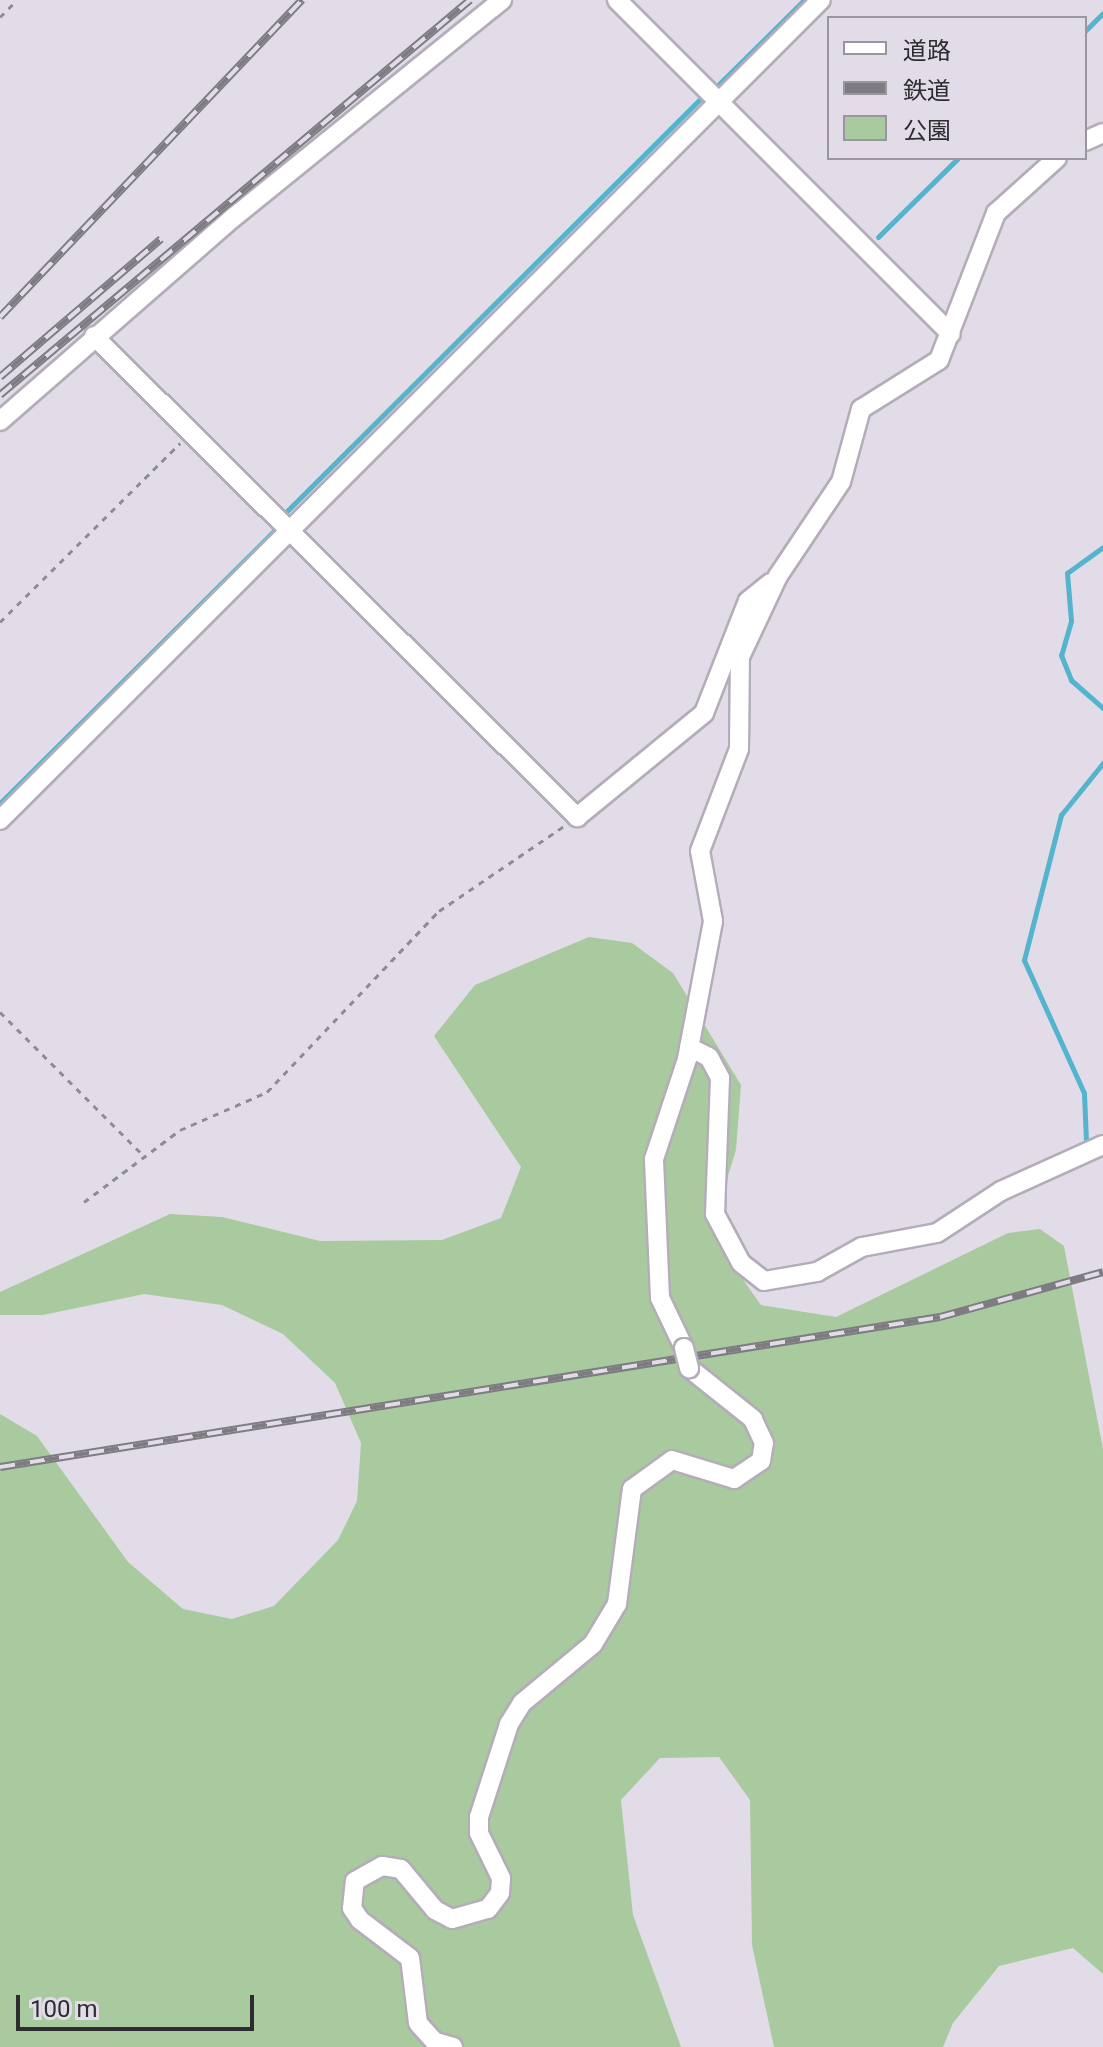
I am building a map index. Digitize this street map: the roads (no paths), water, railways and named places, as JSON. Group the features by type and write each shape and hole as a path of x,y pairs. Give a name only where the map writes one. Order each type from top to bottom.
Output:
{"street":[{"path":"0,421 94,336 502,0"},
{"path":"617,0 951,334"},
{"path":"0,820 821,0"},
{"path":"453,2047 435,2042 418,2023 410,1958 360,1920 352,1908 355,1881 382,1866 401,1869 435,1910 452,1919 488,1909 500,1893 497,1866 479,1833 501,1751 522,1703 593,1644 617,1604 632,1489 672,1460 734,1479 761,1461 764,1443 753,1419 689,1368 684,1348 660,1298 654,1159 689,1047 713,921 702,833 739,749 740,657 778,576 841,482 861,409 939,360 996,213 1055,160"},
{"path":"94,336 577,817 704,713 748,601 778,576"},
{"path":"689,1047 709,1057 720,1078 715,1214 741,1263 764,1281 817,1272 862,1247 937,1233 1001,1191 1103,1145"}],"waterway":[{"path":"715,88 804,0"},
{"path":"1087,29 1103,13"},
{"path":"284,514 704,95"},
{"path":"878,237 956,160"},
{"path":"0,803 276,529"},
{"path":"1103,547 1067,573 1071,621 1061,655 1071,680 1103,708"},
{"path":"1086,1141 1084,1093 1024,960 1061,815 1103,763"}],"railway":[{"path":"0,317 302,0"},
{"path":"0,395 470,0"},
{"path":"0,377 161,239"},
{"path":"0,1467 940,1317 1103,1272"}]}
